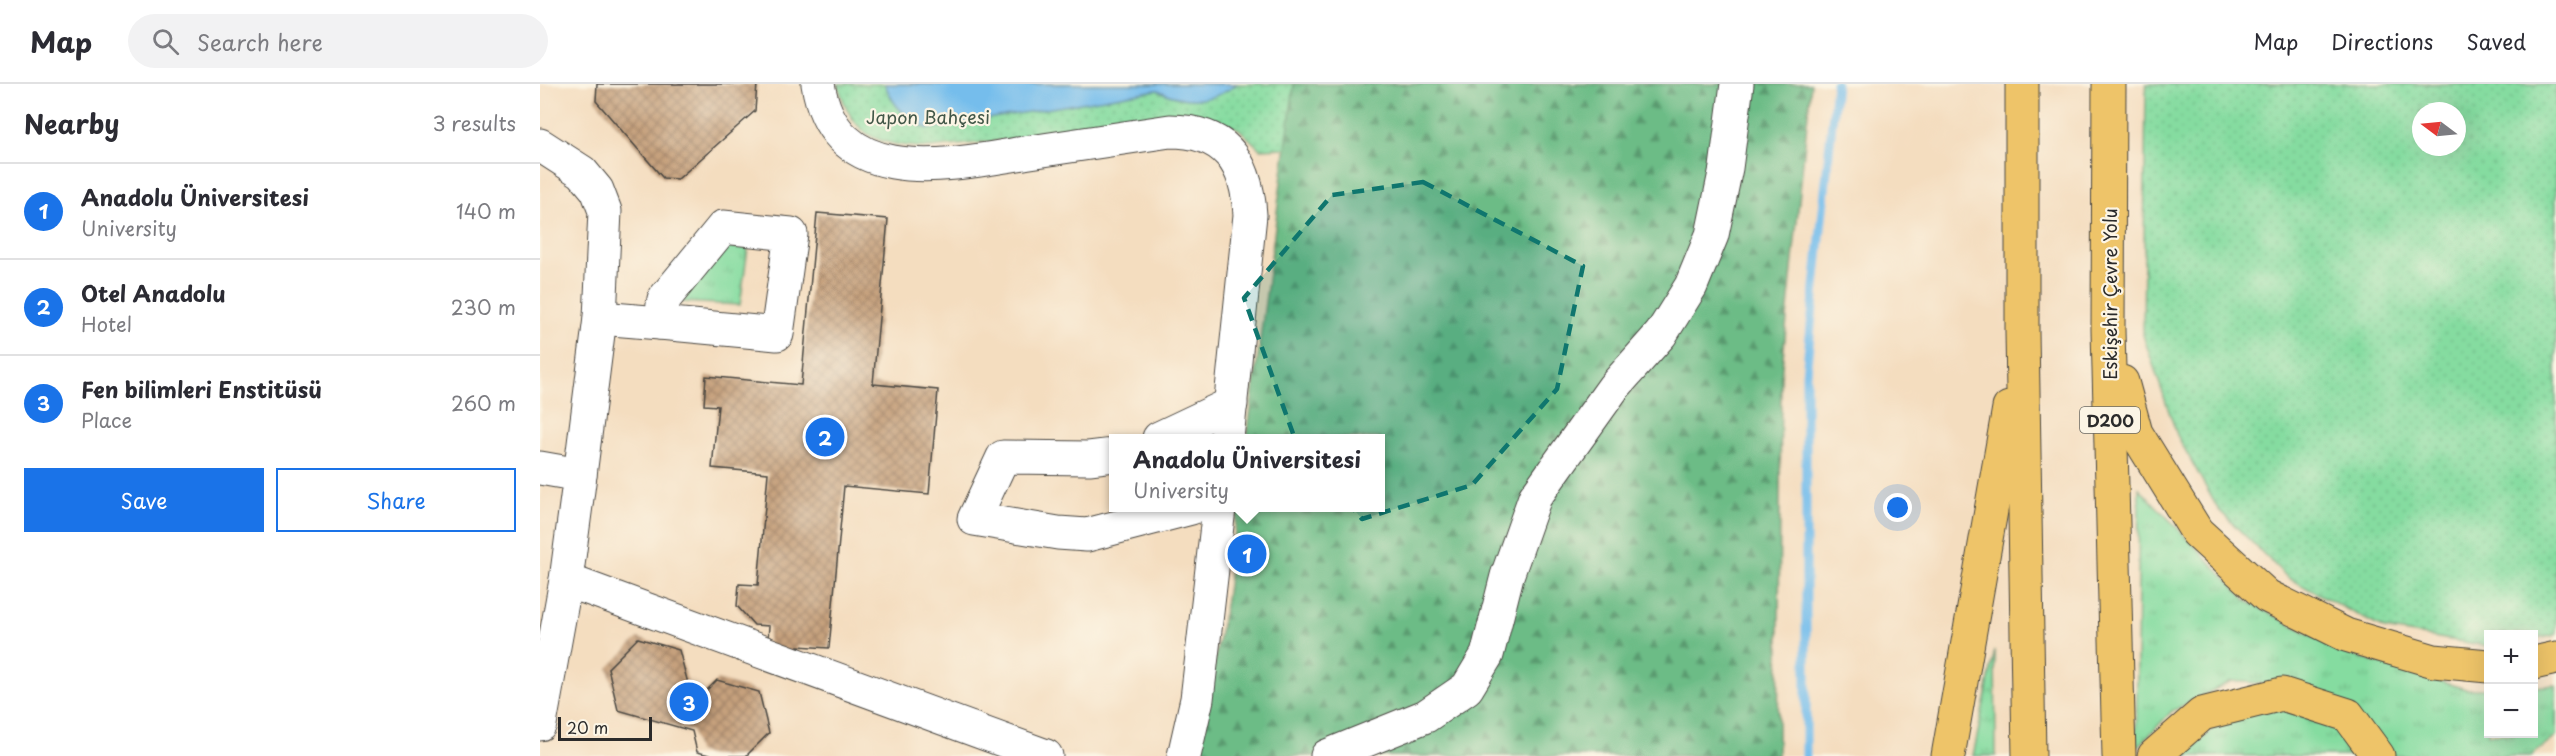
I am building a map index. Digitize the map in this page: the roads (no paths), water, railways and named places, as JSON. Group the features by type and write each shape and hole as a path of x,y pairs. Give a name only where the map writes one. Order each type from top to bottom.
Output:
{"highway":[{"path":"2022,84 2022,332 2029,756"},
{"name":"Eskişehir Çevre Yolu","path":"2109,84 2108,330 2119,756"},
{"path":"2108,330 2136,433 2197,532 2267,597 2346,635 2434,661 2484,666"},
{"path":"1948,756 2022,332"},
{"path":"2538,662 2556,658"},
{"path":"2154,756 2202,714 2282,694 2348,715 2378,756"}],"street":[{"path":"818,84 824,107 843,137 855,149 895,164 938,166 1170,130 1194,132 1217,142 1230,152 1240,166 1246,181 1249,206 1227,434"},
{"path":"1327,756 1426,716 1467,688 1472,680 1486,655 1507,576 1535,497 1613,388 1661,334 1691,286 1712,235 1726,168 1737,84"},
{"path":"540,146 582,172 597,190 605,212 600,318 566,580 540,724"},
{"path":"600,318 660,322"},
{"path":"1167,434 1231,404"},
{"path":"1109,456 1089,458 1003,457 974,519 1058,533 1087,535 1172,512"},
{"path":"540,468 580,475"},
{"path":"1184,756 1197,699 1218,512"},
{"path":"566,580 1046,756"}],"water":[{"path":"885,84 1237,84 1208,98 1188,99 1157,90 928,129 914,121 897,106"}],"waterway":[{"path":"1806,756 1806,374 1836,84"}],"place":[{"name":"Otel Anadolu","path":"825,437"},
{"name":"Anadolu Üniversitesi","path":"1247,554"},
{"name":"Fen bilimleri Enstitüsü","path":"689,702"}],"park label":[{"name":"Japon Bahçesi","path":"928,116"}]}
